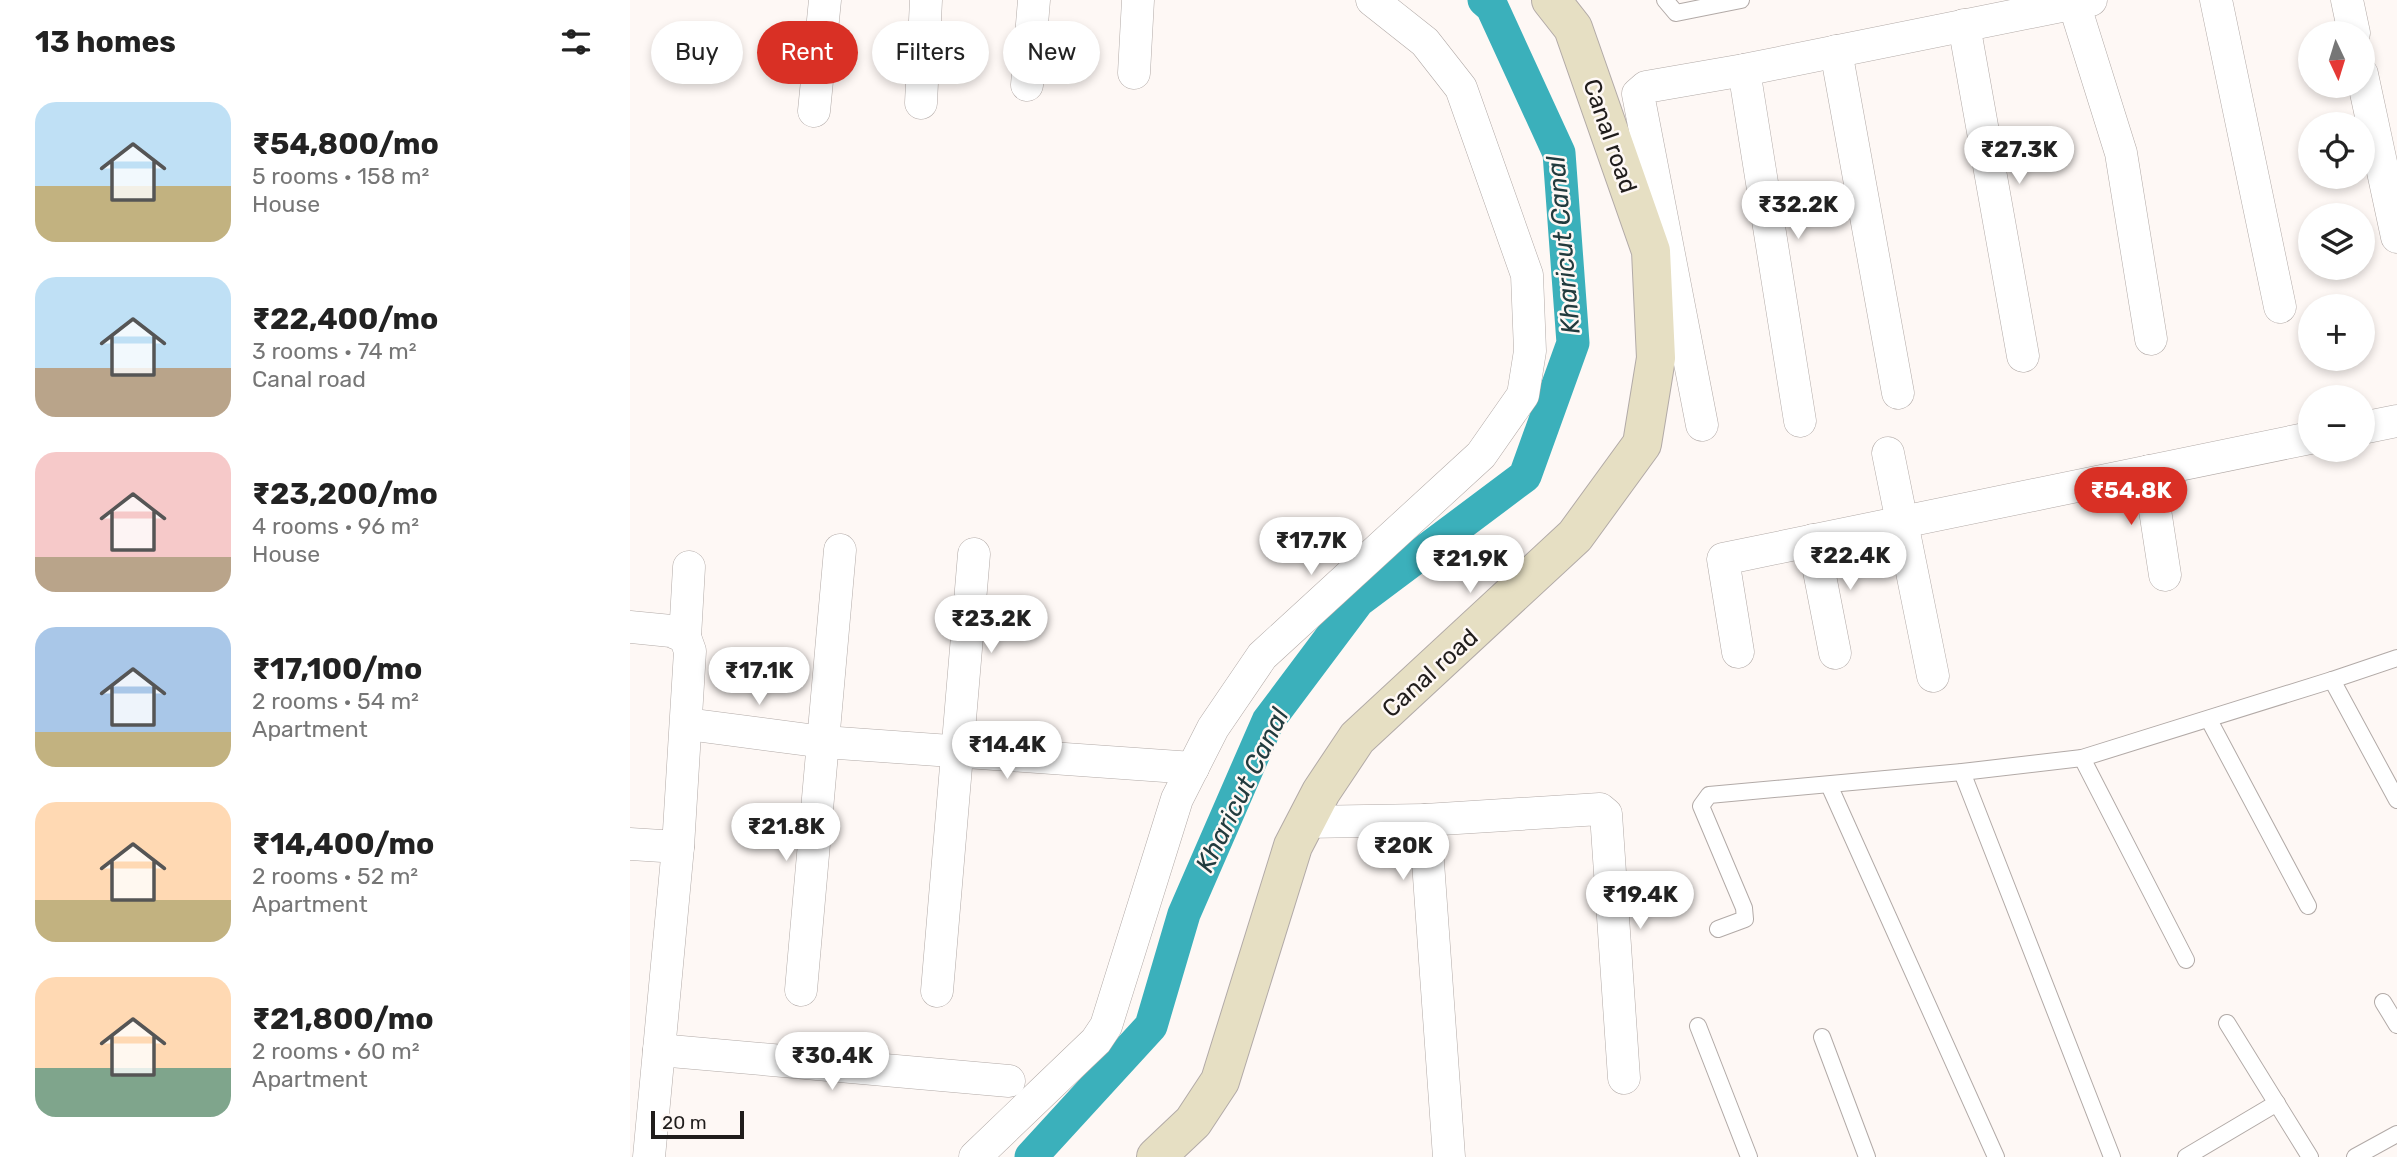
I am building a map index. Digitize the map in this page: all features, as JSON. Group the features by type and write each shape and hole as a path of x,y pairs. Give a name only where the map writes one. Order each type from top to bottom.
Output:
{"street":[{"path":"814,111 825,0"},
{"path":"920,103 926,0"},
{"path":"1027,85 1034,0"},
{"path":"1134,73 1138,0"},
{"path":"975,1157 1096,1041 1106,1026 1177,799 1213,728 1262,656 1480,454 1523,396 1530,351 1527,275 1461,88 1426,42 1372,0"},
{"name":"Canal road","path":"1156,1157 1193,1122 1220,1081 1293,846 1357,738 1575,536 1642,444 1656,358 1651,251 1573,28 1551,0"},
{"path":"2216,0 2280,307"},
{"path":"2347,0 2351,21"},
{"path":"1702,425 1638,94 1646,87 1744,71 2079,1 2122,153 2151,339"},
{"path":"1964,25 2023,356"},
{"path":"1836,51 1898,393"},
{"path":"1744,71 1800,421"},
{"path":"2367,98 2397,237"},
{"path":"2375,425 2397,421"},
{"path":"1738,652 1723,559 2298,440"},
{"path":"1888,453 1933,676"},
{"path":"2149,471 2165,575"},
{"path":"1814,540 1835,653"},
{"path":"801,990 840,550"},
{"path":"937,991 974,554"},
{"path":"649,1157 687,724 690,651 685,637 689,568"},
{"path":"630,627 671,631 685,637"},
{"path":"687,724 824,742 1193,768"},
{"path":"1305,822 1425,820 1600,809 1606,814 1624,1078"},
{"path":"1425,820 1449,1157"},
{"path":"630,844 678,848"},
{"path":"659,1050 1009,1082"}],"lane":[{"path":"1665,0 1676,13 1741,0"},
{"path":"1718,929 1745,919 1744,908 1701,806 1709,795 2082,758 2209,720 2397,658"},
{"path":"2332,680 2397,800"},
{"path":"2209,720 2308,906"},
{"path":"2082,758 2186,960"},
{"path":"1962,772 2112,1157"},
{"path":"1829,785 1996,1157"},
{"path":"2383,1002 2397,1025"},
{"path":"2227,1023 2310,1157"},
{"path":"1699,1026 1749,1157"},
{"path":"1822,1037 1867,1157"},
{"path":"2186,1157 2277,1103"},
{"path":"2355,1157 2397,1134"}],"waterway":[{"name":"Kharicut Canal","path":"1031,1157 1151,1026 1184,914 1268,721 1358,601 1525,476 1573,343 1559,153 1492,7 1484,0"}]}
